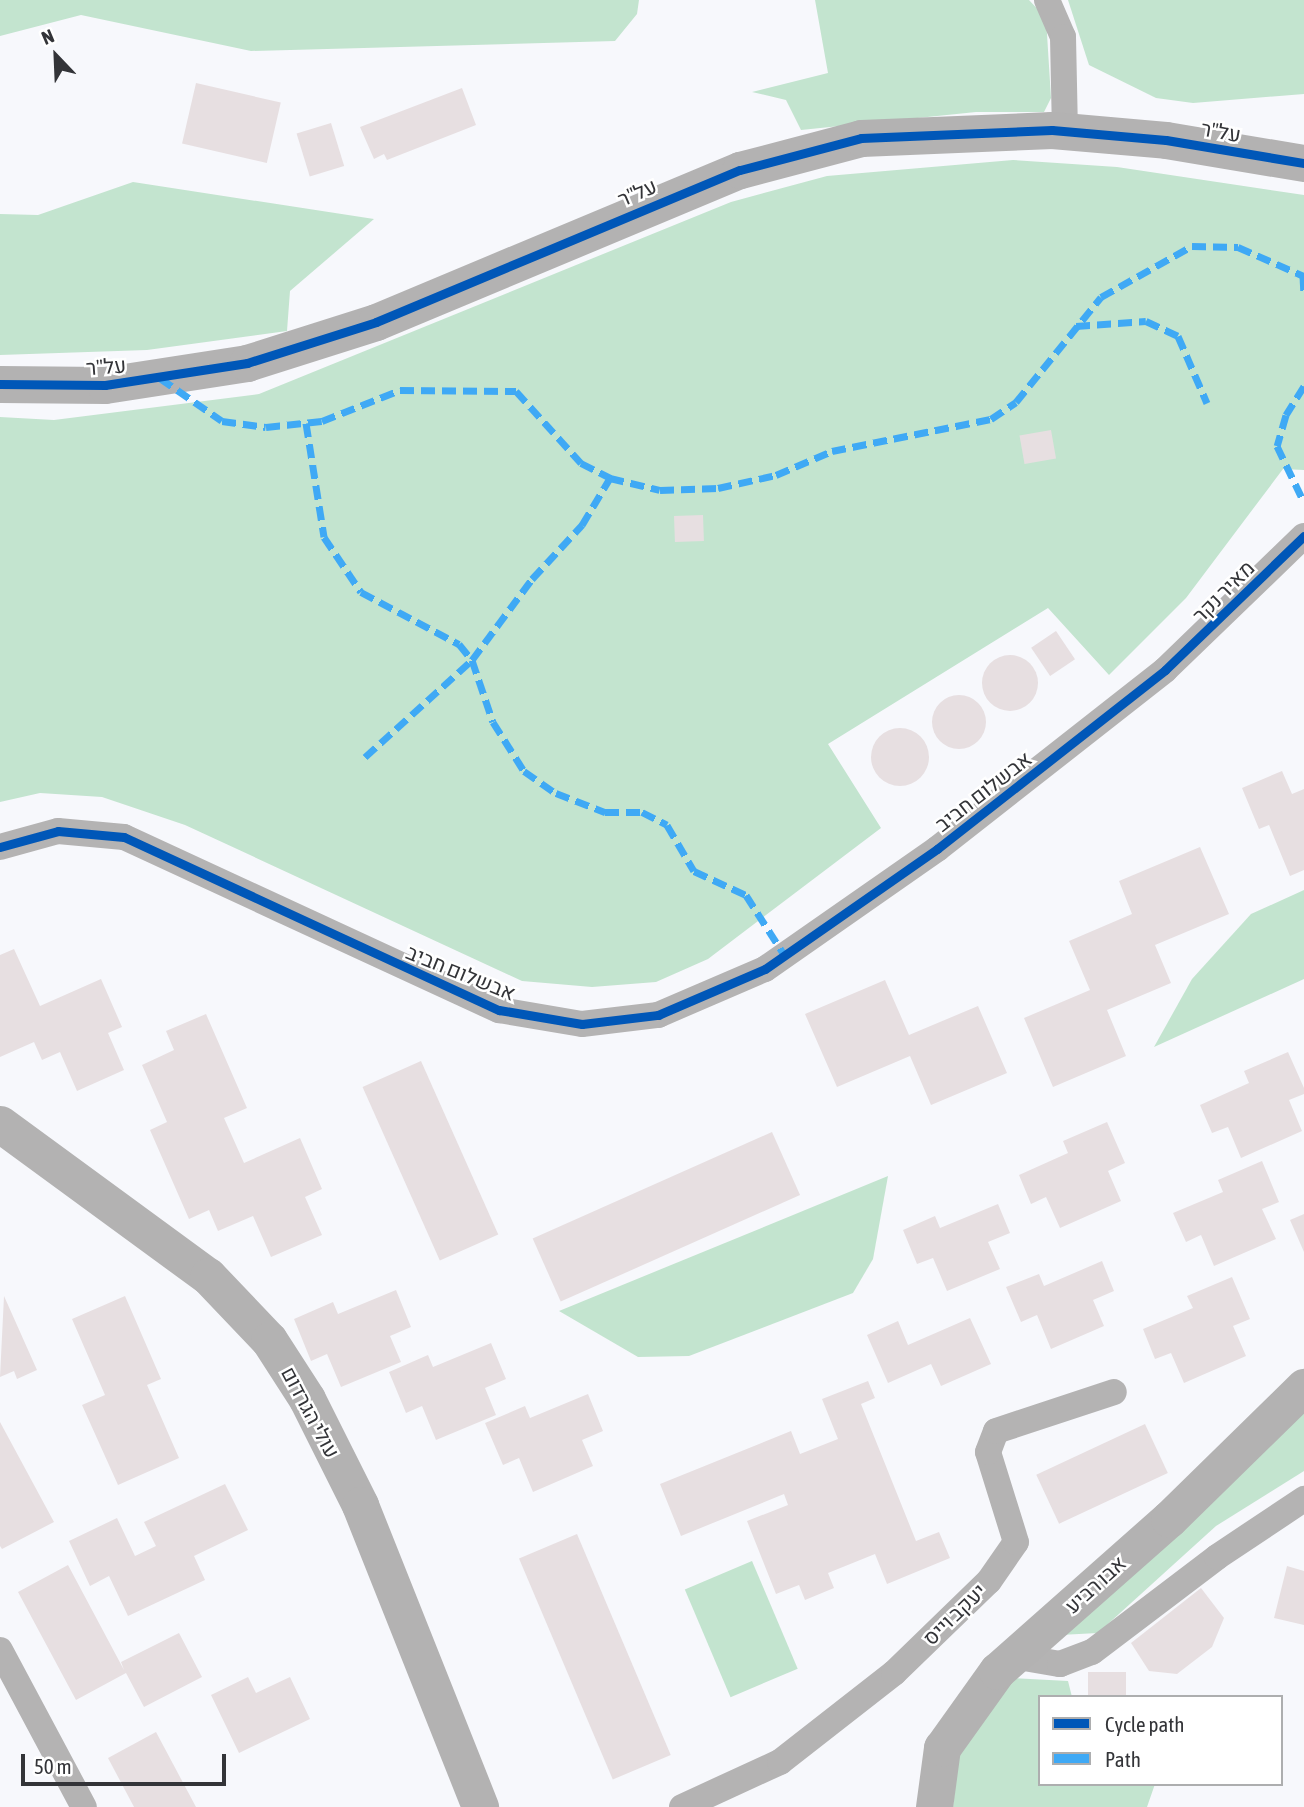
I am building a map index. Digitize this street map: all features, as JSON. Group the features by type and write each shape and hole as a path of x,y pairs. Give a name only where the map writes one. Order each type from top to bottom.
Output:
{"street":[{"path":"1047,0 1063,37 1065,131"},
{"name":"על\"ר","path":"0,384 105,385 247,363 376,322 666,198 800,150 924,132 1065,131 1166,140 1304,163"},
{"name":"מאיר נקר","path":"1165,670 1304,536"},
{"name":"אבשלום חביב","path":"0,847 58,831 124,837 499,1010 582,1024 620,1022 690,1005 765,969 937,849 1165,670"},
{"name":"עולי הגרדום","path":"0,1124 208,1276 269,1340 307,1399 360,1505 480,1807"},
{"name":"אבו רביע","path":"934,1807 942,1748 953,1726 1013,1656 1169,1518 1304,1388"},
{"name":"יעקב וייס","path":"682,1807 780,1762 894,1673 989,1580 1016,1542 988,1452 996,1431 1114,1392"},
{"path":"1013,1656 1060,1664 1091,1652 1217,1557 1304,1499"},
{"path":"0,1650 84,1807"}],"green space":[{"path":"0,0 639,0 637,14 615,41 251,51 81,15 0,36"},
{"path":"815,0 1029,0 1046,18 1051,98 1044,112 976,112 801,130 786,100 752,92 828,73"},
{"path":"1068,0 1304,0 1304,94 1193,103 1156,98 1089,65"},
{"path":"1013,160 1117,167 1304,195 1304,470 1283,469 1186,598 1109,675 1048,608 828,744 881,828 708,959 656,982 592,987 522,981 185,825 102,797 40,793 0,802 0,417 54,420 259,394 731,202 827,176"},
{"path":"133,182 374,219 290,291 287,331 147,350 0,355 0,214 38,215"},
{"path":"1304,890 1304,979 1154,1047 1192,979 1251,914"},
{"path":"888,1176 873,1259 853,1293 689,1356 638,1357 559,1311"},
{"path":"1304,1404 1304,1471 1216,1526 1098,1633 1060,1635"},
{"path":"752,1561 798,1669 731,1697 685,1590"},
{"path":"1012,1678 1068,1681 1072,1695 1038,1695 1038,1786 1154,1786 1147,1807 953,1807 960,1741"}],"building":[{"path":"196,83 281,103 267,163 182,143"},
{"path":"462,88 476,125 387,160 384,154 374,159 360,127"},
{"path":"331,123 344,166 310,177 297,134"},
{"path":"1051,430 1056,459 1025,464 1019,436"},
{"path":"703,515 704,541 675,542 674,516"},
{"path":"1056,631 1075,659 1050,676 1031,648"},
{"path":"1004,655 1016,655 1026,659 1034,667 1038,683 1034,699 1026,707 1016,711 1004,711 994,707 986,699 982,689 982,677 986,667 994,659"},
{"path":"964,695 974,699 982,707 986,722 982,737 974,745 954,749 944,745 936,737 932,717 936,707 944,699"},
{"path":"894,728 906,728 921,736 929,751 929,763 921,778 906,786 894,786 879,778 871,763 871,751 879,736"},
{"path":"1282,771 1292,794 1304,789 1304,870 1290,876 1269,825 1259,829 1242,788"},
{"path":"1200,847 1229,914 1155,945 1171,983 1107,1010 1126,1056 1053,1087 1024,1018 1090,990 1069,941 1132,914 1119,881"},
{"path":"14,949 40,1006 101,979 122,1027 108,1033 124,1070 77,1091 60,1052 42,1060 34,1042 0,1057 0,955"},
{"path":"885,980 909,1035 978,1006 1007,1073 931,1105 910,1056 837,1087 805,1014"},
{"path":"206,1014 247,1108 224,1118 244,1163 300,1138 322,1189 305,1197 322,1235 271,1257 253,1216 218,1231 209,1210 189,1219 150,1130 167,1122 142,1065 174,1050 166,1031"},
{"path":"1288,1052 1304,1088 1304,1094 1289,1100 1302,1131 1241,1158 1228,1127 1212,1133 1200,1105 1249,1083 1244,1071"},
{"path":"421,1061 498,1235 440,1261 363,1087"},
{"path":"1107,1122 1125,1163 1108,1171 1121,1201 1060,1228 1046,1197 1031,1204 1019,1175 1068,1153 1063,1141"},
{"path":"772,1132 800,1195 561,1302 533,1239"},
{"path":"1262,1161 1279,1202 1262,1209 1276,1239 1214,1266 1201,1235 1186,1242 1173,1213 1223,1192 1218,1180"},
{"path":"998,1204 1010,1233 988,1242 1000,1269 947,1291 933,1258 917,1264 903,1230 935,1216 940,1228"},
{"path":"1304,1214 1304,1252 1290,1220"},
{"path":"1102,1261 1114,1291 1093,1300 1104,1326 1051,1349 1037,1315 1021,1322 1006,1287 1039,1274 1044,1286"},
{"path":"1232,1277 1250,1319 1233,1326 1246,1356 1184,1383 1171,1353 1155,1359 1143,1329 1193,1308 1187,1296"},
{"path":"396,1290 411,1327 390,1336 401,1362 341,1387 327,1354 311,1361 294,1319 333,1302 338,1314"},
{"path":"4,1296 37,1370 17,1379 14,1371 0,1377"},
{"path":"125,1296 161,1379 147,1385 179,1458 118,1485 82,1405 105,1395 72,1319"},
{"path":"970,1318 991,1364 941,1386 931,1364 888,1383 867,1335 898,1321 908,1345"},
{"path":"491,1343 506,1379 485,1388 496,1415 436,1440 422,1406 406,1413 389,1372 428,1355 433,1367"},
{"path":"868,1381 875,1398 861,1404 916,1541 939,1532 950,1558 887,1584 875,1554 828,1573 834,1588 805,1600 799,1585 776,1594 747,1521 788,1505 784,1494 681,1536 660,1484 791,1431 800,1454 838,1439 822,1399"},
{"path":"588,1394 603,1431 582,1440 593,1466 533,1492 519,1458 503,1465 485,1423 525,1406 530,1418"},
{"path":"0,1422 54,1522 2,1549 0,1546"},
{"path":"1145,1424 1168,1473 1059,1524 1036,1475"},
{"path":"225,1484 248,1530 194,1556 205,1580 128,1616 109,1576 90,1586 69,1541 117,1518 135,1556 156,1546 144,1522"},
{"path":"577,1534 671,1755 613,1780 519,1559"},
{"path":"68,1565 124,1670 121,1662 179,1633 202,1677 144,1707 126,1673 76,1700 18,1592"},
{"path":"1287,1566 1304,1571 1304,1625 1274,1618"},
{"path":"1201,1588 1224,1618 1212,1647 1177,1674 1149,1671 1131,1643"},
{"path":"1088,1672 1126,1672 1126,1695 1088,1695"},
{"path":"248,1677 256,1693 290,1677 310,1719 239,1753 211,1695"},
{"path":"156,1732 196,1807 134,1807 108,1758"}],"marked path":[{"path":"160,378 222,421 266,427 322,421 400,390 516,391 581,463 610,478 660,490 718,488 776,475 832,451 991,419 1016,402 1101,297 1192,246 1238,247 1304,276"},
{"path":"1303,276 1304,294"},
{"path":"1076,326 1146,321 1178,336 1207,403"},
{"path":"1304,386 1286,415 1277,446 1304,502"},
{"path":"306,423 324,537 361,592 459,644 472,660 493,722 524,771 556,793 605,812 642,812 667,825 694,871 746,895 785,956"},
{"path":"365,757 472,660 532,579 582,525 610,478"}],"cycle path":[{"path":"0,384 105,385 247,363 376,322 740,170 861,138 1052,130 1166,140 1304,163"},
{"path":"0,847 58,831 124,837 499,1010 582,1024 658,1015 765,969 937,849 1165,670 1304,536"}]}
